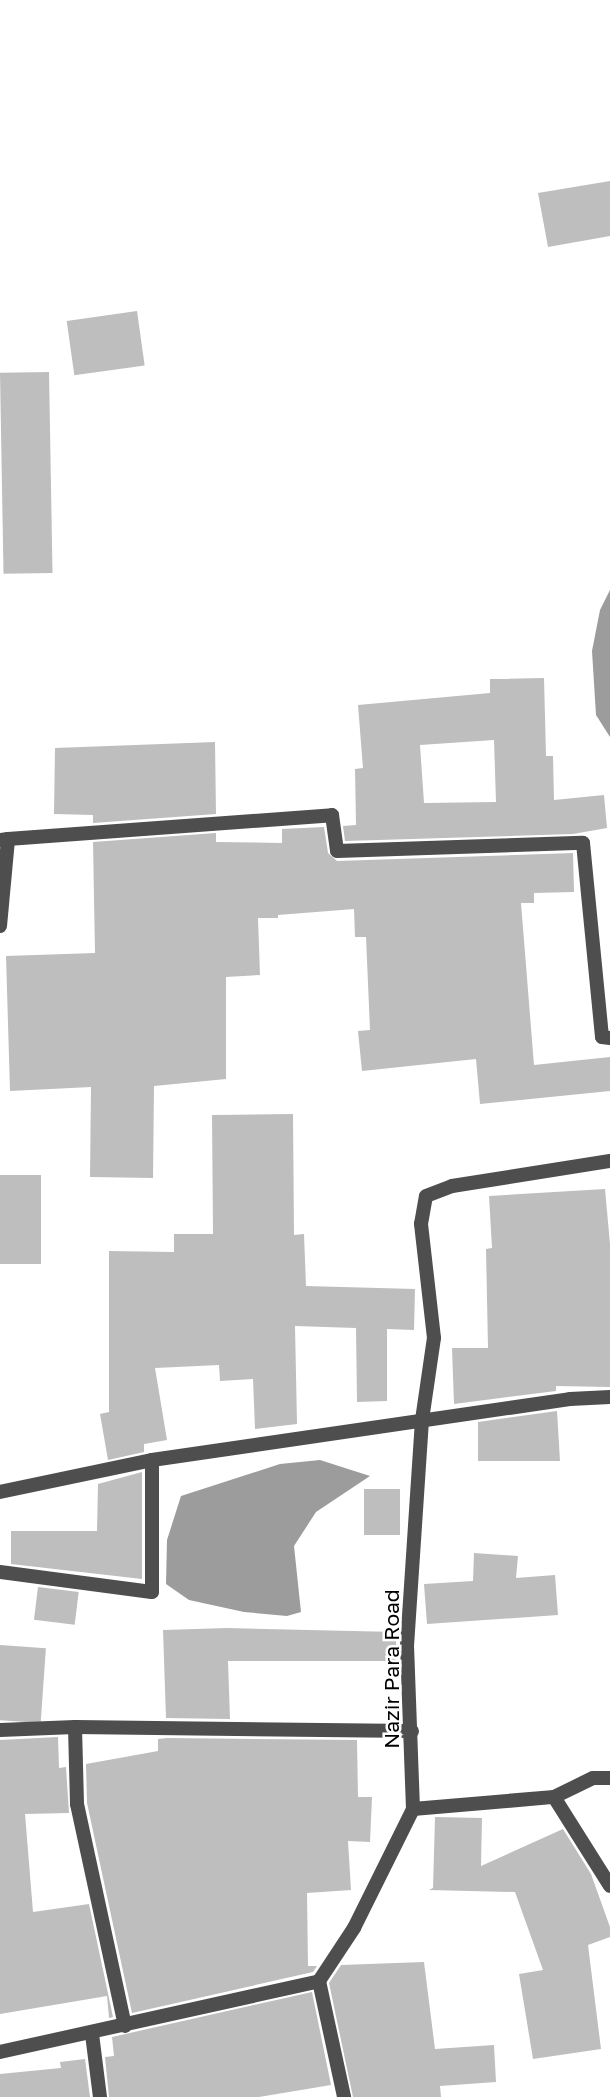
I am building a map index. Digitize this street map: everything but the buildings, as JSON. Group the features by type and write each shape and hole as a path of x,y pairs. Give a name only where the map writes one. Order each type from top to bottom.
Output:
{"street":[{"path":"0,926 4,840 332,815 337,851 583,843 602,1038 610,1038"},
{"name":"Nazir Para Road","path":"319,1981 354,1928 413,1809 407,1646 422,1420 434,1338 421,1224 426,1196 452,1186 610,1161"},
{"path":"0,1492 152,1460 422,1420 610,1397"},
{"path":"0,1572 152,1592 152,1460"},
{"path":"75,1727 77,1804 125,2026"},
{"path":"0,1730 75,1727 412,1731"},
{"path":"413,1809 554,1797 593,1778 610,1778"},
{"path":"554,1797 610,1886"},
{"path":"0,2052 92,2034 319,1981 344,2097"},
{"path":"92,2034 100,2097"}],"shaded area":[{"path":"610,590 610,737 596,715 592,651 600,610"},
{"path":"320,1460 370,1476 316,1512 294,1546 301,1612 287,1616 244,1612 189,1600 166,1584 167,1540 181,1496 280,1464"}]}
